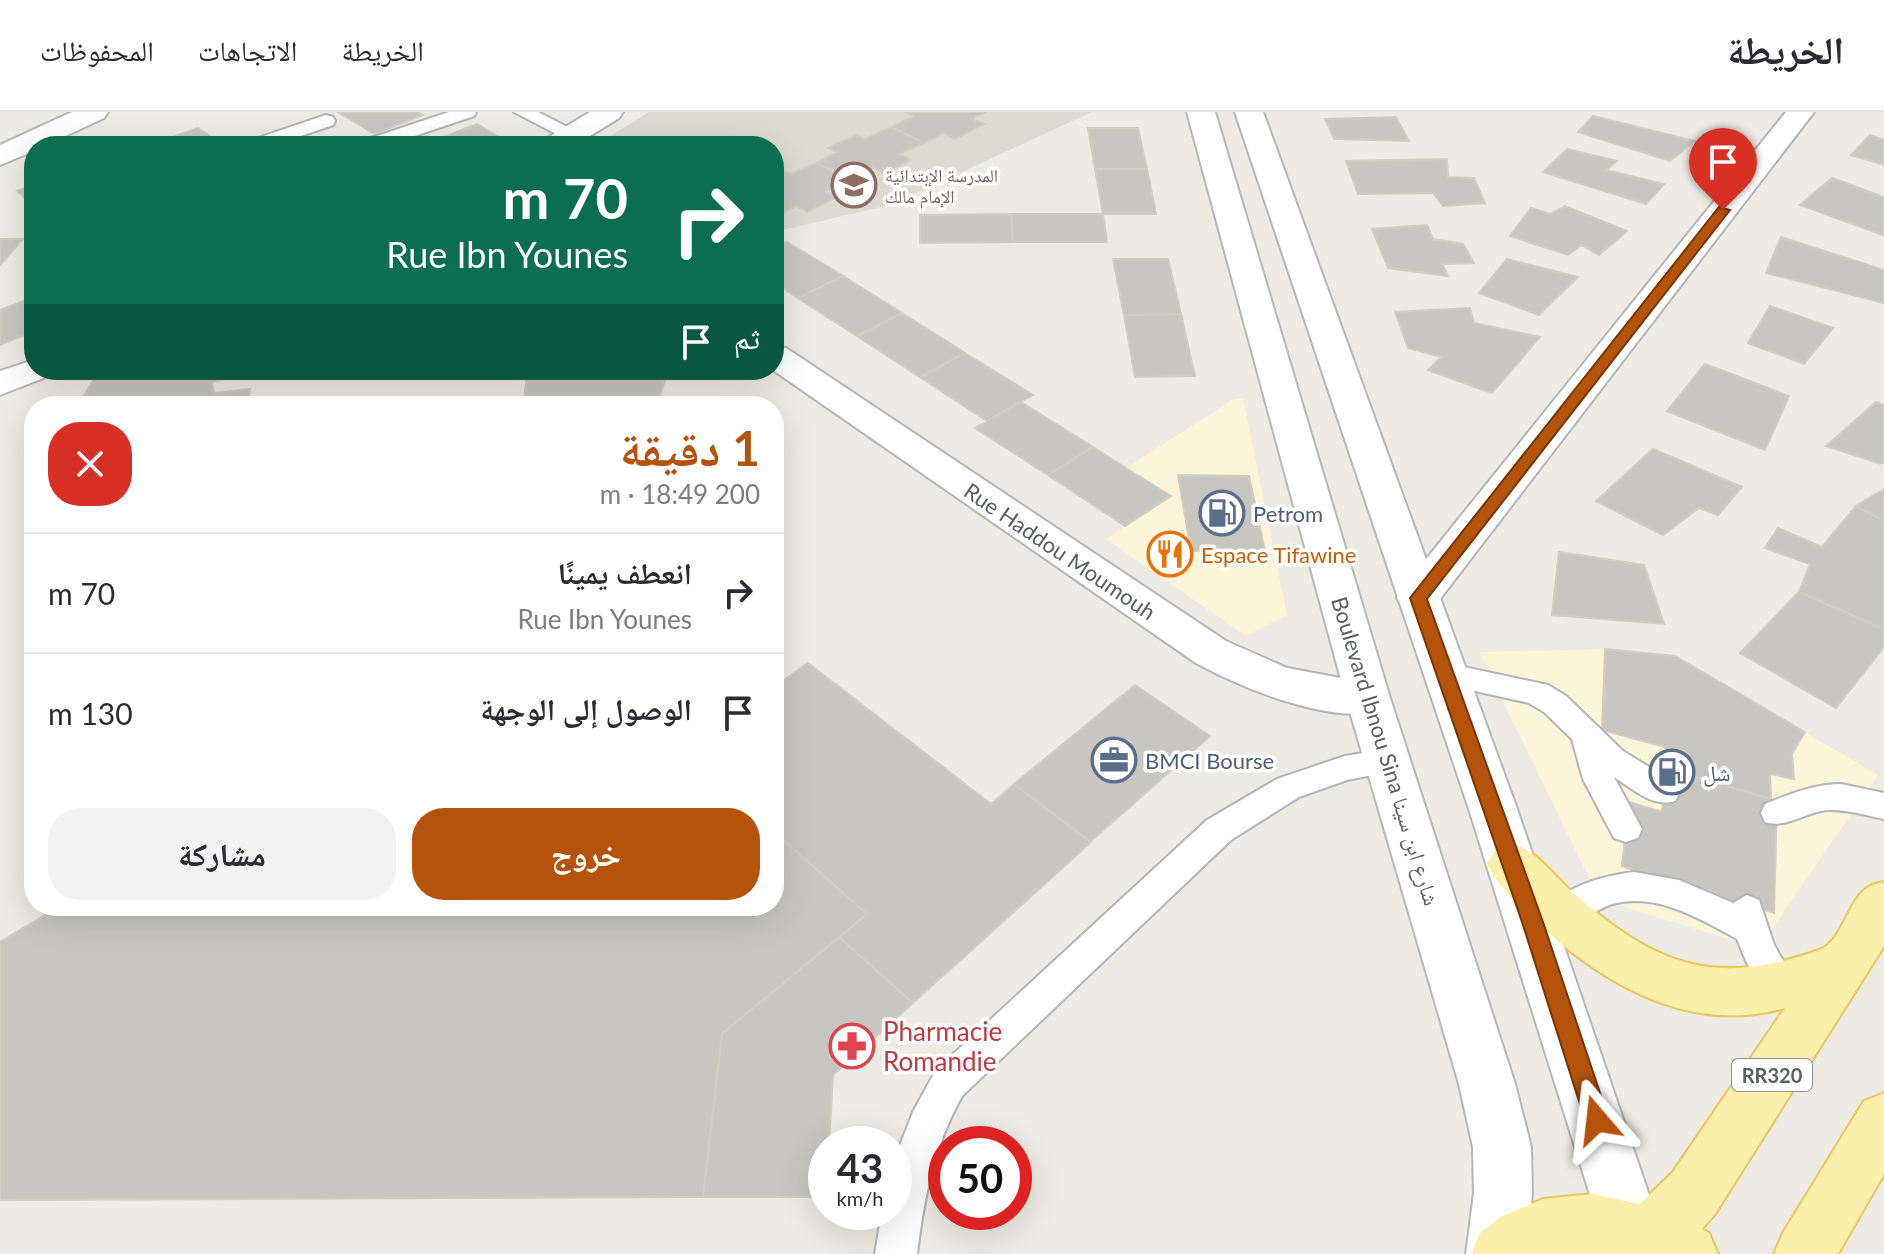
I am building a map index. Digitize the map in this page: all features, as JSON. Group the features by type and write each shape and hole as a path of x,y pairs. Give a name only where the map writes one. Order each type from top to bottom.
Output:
{"main road":[{"path":"43,136 94,112"},
{"path":"560,128 609,112"},
{"name":"Boulevard Ibnou Sina شارع ابن سينا","path":"1201,112 1368,698 1477,1048 1502,1147 1503,1193 1498,1254"},
{"path":"1249,112 1571,1037 1655,1240"},
{"path":"1418,598 1800,112"},
{"path":"0,156 24,145"},
{"name":"Rue Haddou Moumouh","path":"784,362 938,469 1230,663 1272,682 1323,694 1368,698"},
{"path":"0,384 24,374"},
{"path":"1512,864 1562,916 1627,962 1686,987 1713,993 1780,987 1843,964"},
{"name":"RR320","path":"1655,1240 1694,1193 1884,903"},
{"path":"1804,1254 1884,1120"},
{"path":"1498,1254 1546,1228 1585,1224 1655,1240"}],"lane":[{"path":"396,136 467,112"},
{"path":"523,112 560,128"},
{"path":"275,136 319,116 351,136"},
{"path":"1445,674 1537,693 1555,704 1612,760 1664,792"},
{"path":"1586,737 1599,779 1626,829"},
{"path":"896,1254 906,1180 928,1118 949,1083 1219,830 1288,788 1345,768 1387,761"},
{"path":"1777,813 1812,798 1838,795 1884,806"},
{"path":"1562,916 1605,889 1635,877 1674,894 1748,917 1758,950 1780,987"}],"shaded area":[{"name":"المدرسة الإبتدائية الإمام مالك","path":"649,112 1092,112 890,205 784,230 784,136 611,136"},
{"path":"1243,398 1287,615 1246,636 1106,539 1171,496 1126,468 1232,400"},
{"path":"1605,649 1675,656 1878,775 1770,932 1749,940 1735,941 1627,908 1611,899 1588,876 1479,652"}],"building":[{"path":"338,112 418,112 423,115 374,134"},
{"path":"905,112 986,112 971,119 984,124 955,139 944,133 924,143 891,127 914,116"},
{"path":"1593,116 1695,141 1670,161 1578,132"},
{"path":"1396,117 1409,141 1334,139 1325,119"},
{"path":"477,124 497,136 446,136"},
{"path":"891,127 924,143 899,154 911,160 884,173 872,167 850,179 816,163 837,152 828,148 856,135 865,139"},
{"path":"198,128 210,136 175,136"},
{"path":"1088,128 1138,128 1147,169 1095,169"},
{"path":"1870,135 1884,140 1884,165 1851,155"},
{"path":"1567,149 1617,161 1606,170 1664,184 1646,204 1543,172"},
{"path":"1447,159 1448,177 1474,178 1485,203 1443,206 1433,193 1358,194 1346,161"},
{"path":"816,163 850,179 825,191 837,197 808,212 796,206 784,213 784,171 792,174"},
{"path":"1095,169 1147,169 1156,214 1103,214"},
{"path":"1832,178 1884,197 1883,235 1800,205"},
{"path":"1565,206 1627,231 1599,255 1581,245 1568,255 1510,236 1531,208 1550,214"},
{"path":"1011,214 1103,214 1107,242 1013,242"},
{"path":"1011,214 1013,242 920,243 920,215"},
{"path":"1427,225 1433,239 1463,244 1474,263 1442,264 1448,276 1388,268 1372,229"},
{"path":"1781,237 1884,270 1884,303 1766,273"},
{"path":"0,239 23,239 0,265"},
{"path":"787,242 843,276 798,298 784,289 784,243"},
{"path":"1113,259 1168,259 1181,314 1124,315"},
{"path":"1507,259 1578,277 1539,315 1479,293"},
{"path":"843,276 902,313 857,336 798,298"},
{"path":"24,301 24,335 0,345 0,310"},
{"path":"1770,306 1833,328 1804,364 1748,343"},
{"path":"1470,308 1474,323 1540,337 1492,393 1428,370 1441,357 1408,348 1395,312"},
{"path":"902,313 965,353 920,377 857,336"},
{"path":"1181,314 1195,376 1135,377 1124,315"},
{"path":"965,353 1033,395 987,421 920,377"},
{"path":"1705,364 1789,396 1765,450 1667,411"},
{"path":"93,380 221,380 212,382 214,393 250,389 249,396 84,396"},
{"path":"527,380 665,380 660,396 524,396"},
{"path":"1021,402 1093,447 1048,475 975,428"},
{"path":"1876,402 1884,405 1884,462 1881,464 1826,446"},
{"path":"1093,447 1171,496 1125,526 1048,475"},
{"path":"1653,449 1742,487 1718,515 1699,508 1663,535 1596,501"},
{"path":"1178,475 1249,476 1265,551 1191,551"},
{"path":"1884,489 1884,521 1856,506"},
{"path":"1856,506 1884,521 1884,629 1799,592 1810,564 1765,548 1778,528 1822,547"},
{"path":"1559,552 1644,565 1664,624 1552,615"},
{"path":"1799,592 1884,629 1884,647 1836,708 1740,653"},
{"path":"1605,649 1675,656 1805,732 1792,754 1794,779 1770,774 1771,799 1667,768 1665,747 1602,730"},
{"path":"808,663 991,804 1014,784 1091,842 913,1003 839,937 867,914 784,841 784,680"},
{"path":"1135,685 1210,736 1090,842 1014,784"},
{"path":"1667,768 1777,801 1774,913 1622,866 1629,802 1662,812"},
{"path":"784,841 867,914 722,1034 703,1197 0,1200 0,942 43,916 784,916"},
{"path":"839,937 913,1003 833,1075 830,1126 808,1126 808,1197 703,1197 722,1034"}],"place":[{"name":"المدرسة الإبتدائية الإمام مالك","path":"854,185"},
{"name":"Petrom","path":"1222,513"},
{"name":"Espace Tifawine","path":"1170,554"},
{"name":"BMCI Bourse","path":"1114,760"},
{"name":"شل","path":"1672,772"},
{"name":"Pharmacie Romandie","path":"852,1046"}],"route":[{"path":"1597,1120 1532,922 1418,598 1723,210"}]}
